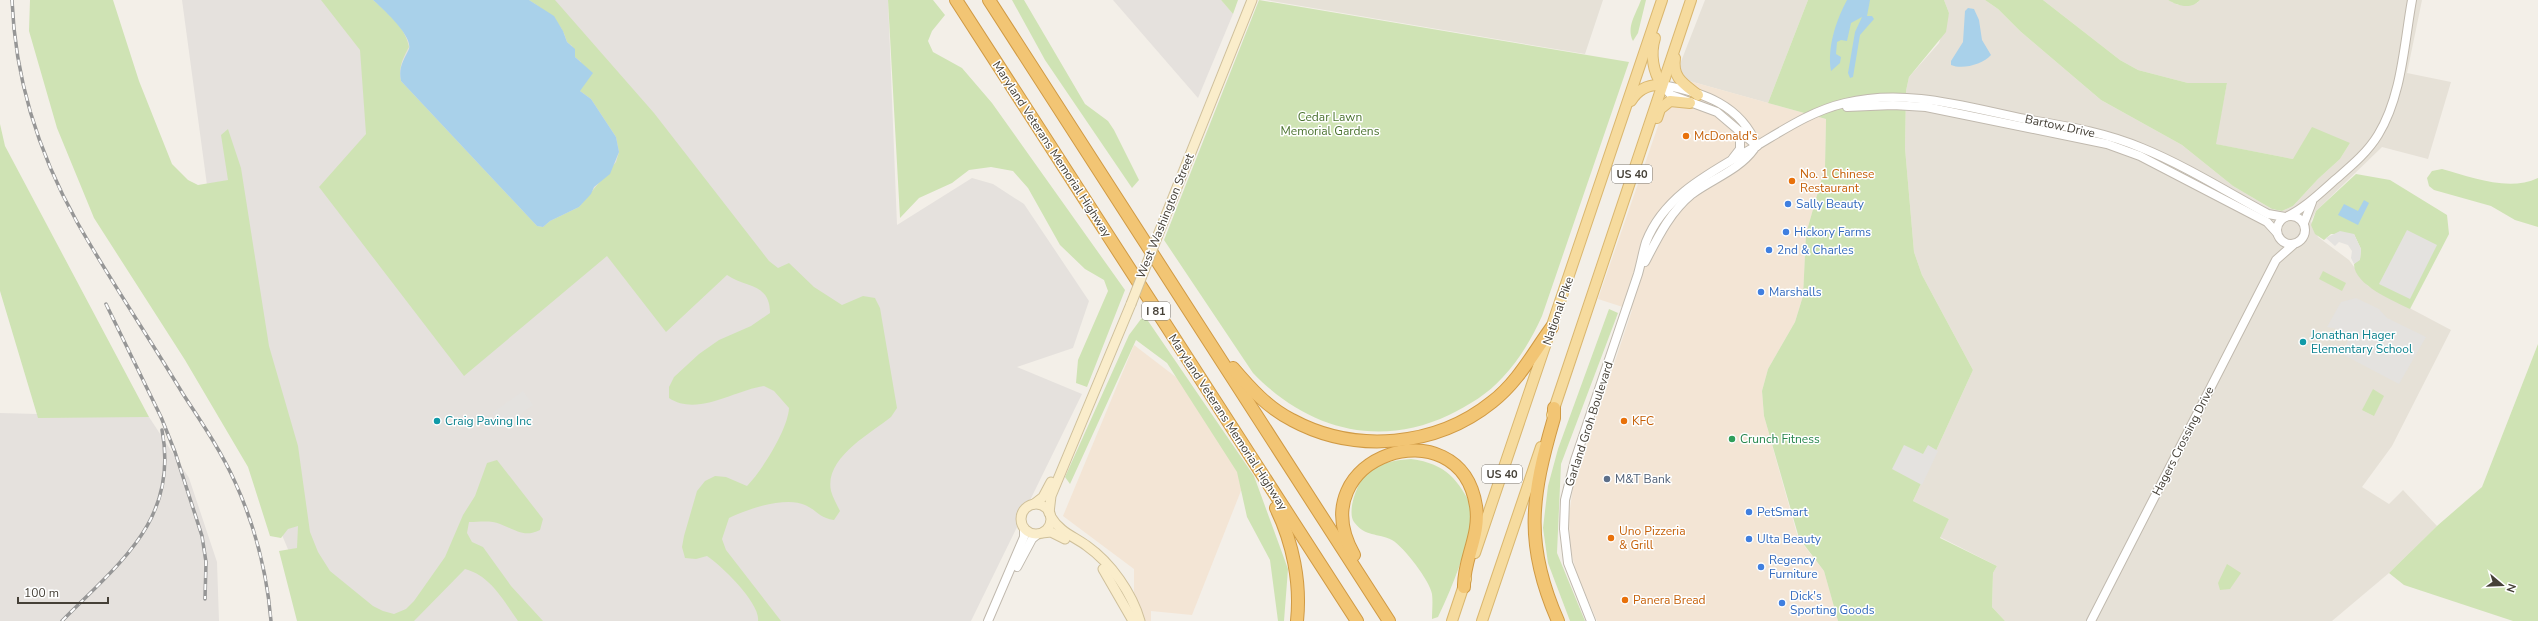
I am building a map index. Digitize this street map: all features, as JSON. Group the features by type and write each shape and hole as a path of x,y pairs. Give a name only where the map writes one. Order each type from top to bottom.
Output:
{"highway":[{"name":"Maryland Veterans Memorial Highway","path":"956,0 1357,621"},
{"name":"I 81","path":"990,0 1390,621"},
{"path":"1160,266 1228,361 1249,386 1270,406 1310,429 1354,441 1379,442 1421,437 1445,429 1469,418 1506,389 1522,372 1552,327"},
{"path":"1554,408 1554,418 1538,478 1533,521 1536,557 1548,599 1558,621"},
{"path":"1238,437 1286,529 1296,570 1298,592 1297,621"},
{"path":"1390,621 1349,546 1342,522 1348,490 1362,470 1381,456 1404,450 1430,453 1452,464 1468,482 1476,507 1476,520 1475,535 1463,575 1464,587"}],"main road":[{"name":"West Washington Street","path":"1050,515 1050,501 1077,432 1252,0"},
{"name":"National Pike","path":"1452,621 1662,0"},
{"path":"1624,112 1639,91 1646,86 1662,85 1655,72 1653,44 1667,0"},
{"name":"US 40","path":"1482,621 1691,0"},
{"path":"1678,38 1674,72 1680,82 1698,95"},
{"path":"1603,264 1609,256 1660,109 1670,101 1690,103"},
{"name":"West Washington Street","path":"1034,504 1045,494 1077,432"},
{"path":"1133,621 1108,576 1095,560 1057,534 1031,533 1024,528 1022,515 1028,507 1034,504 1043,506 1060,529 1094,551 1117,577 1132,601 1140,621"},
{"path":"1040,533 1049,526 1050,515"}],"street":[{"path":"2312,201 2304,223 2304,238 2293,245 2282,241 2278,234 2278,225 2287,217 2312,201 2368,149 2384,123 2395,91 2412,0"},
{"path":"1662,85 1698,95 1733,110 1748,126 1757,146"},
{"path":"1662,85 1671,94 1690,103 1717,112 1757,146"},
{"name":"Bartow Drive","path":"1757,146 1792,124 1818,111 1868,99 1911,97 2091,132 2144,149 2268,214 2287,217"},
{"name":"Bartow Drive","path":"1818,111 1847,107 1911,105 2101,142 2129,151 2157,164 2267,222 2278,234"},
{"path":"1731,160 1740,149 1740,131"},
{"name":"Garland Groh Boulevard","path":"1591,621 1568,563 1564,529 1565,500 1575,460 1638,274 1646,242 1661,215 1688,187 1731,160 1757,146"},
{"name":"Garland Groh Boulevard","path":"1638,274 1660,233 1679,207 1691,195 1746,160 1757,146"},
{"path":"2287,217 2296,216 2304,223"},
{"name":"Hagers Crossing Drive","path":"2276,260 2278,234"},
{"name":"Hagers Crossing Drive","path":"2091,621 2276,260 2293,245"},
{"path":"988,621 999,599 1024,537 1024,528"},
{"path":"999,599 1028,545 1040,533"}],"shaded area":[{"path":"182,0 888,0 897,225 972,178 993,184 1024,204 1089,301 1073,348 1017,367 1082,394 971,621 318,621 241,437"},
{"path":"1113,0 1221,0 1233,14 1198,98"},
{"path":"1266,0 1603,0 1585,54"},
{"path":"1705,0 1808,0 1768,103 1675,77"},
{"path":"1944,0 1985,0 1998,9 2020,31 2101,100 2182,145 2233,186 2272,209 2282,211 2293,206 2318,179 2340,159 2350,143 2293,159 2215,144 2227,83 2188,83 2138,70 2120,60 2043,0 2168,0 2178,5 2197,3 2200,0 2422,0 2407,73 2451,82 2428,159 2382,147 2316,211 2311,221 2318,237 2349,260 2368,286 2451,330 2392,446 2362,487 2389,504 2403,490 2437,526 2389,573 2332,621 2005,621 1992,607 1993,573 1997,566 1940,537 1949,519 1913,501 1973,370 1922,275 1914,252 1905,148 1906,91 1909,77 1939,43 1949,13"},
{"path":"1675,77 1826,119 1825,167 1806,234 1803,296 1795,322 1768,369 1762,391 1764,416 1798,538 1824,571 1838,621 1597,621 1576,572 1570,547 1569,516 1573,487 1632,310 1598,299"},
{"path":"2407,230 2437,245 2410,299 2379,284"},
{"path":"2340,231 2354,234 2361,249 2360,260 2354,264 2351,258 2352,251 2348,245 2339,242 2335,246 2326,238"},
{"path":"2356,298 2379,309 2387,318 2426,337 2399,384 2342,354 2350,336 2341,330 2327,327 2341,302"},
{"path":"1134,345 1185,384 1244,483 1192,615 1151,611 1151,621 1134,621 1134,569 1063,516"},
{"path":"523,391 533,405 502,428 492,413"},
{"path":"0,413 149,417 189,478 217,562 219,621 0,621"},
{"path":"1904,445 1923,454 1928,445 1938,451 1922,485 1892,469"}],"green space":[{"path":"30,0 113,0 139,81 172,164 188,180 198,185 228,180 221,135 228,129 241,168 269,346 298,446 310,532 318,552 330,571 373,606 383,611 394,614 406,609 414,601 445,557 463,515 475,496 487,463 497,460 543,519 540,530 525,533 493,522 469,522 467,533 472,542 483,547 511,586 543,621 518,621 496,590 489,583 474,572 465,569 414,621 297,621 279,551 297,548 298,526 288,529 281,538 270,536 248,467 185,360 94,218 57,128 29,31"},
{"path":"321,0 373,0 390,15 404,33 409,47 401,67 401,81 537,226 543,227 550,221 579,207 616,162 619,152 616,137 591,99 580,91 581,62 575,57 572,46 567,42 557,22 529,0 555,0 654,113 769,261 778,268 789,263 814,287 842,305 863,296 875,298 880,308 897,408 891,417 850,448 834,468 831,479 831,491 840,511 834,520 825,518 809,507 797,503 788,502 767,505 729,518 722,539 726,550 781,621 758,621 757,614 747,595 730,576 707,556 696,559 685,558 682,547 697,491 705,481 715,476 726,477 747,486 767,460 779,438 788,417 789,408 774,391 764,386 753,388 704,404 692,405 680,403 669,398 669,387 674,377 699,354 719,340 751,326 770,313 769,303 766,296 756,288 727,275 666,332 607,256 464,376 319,187 366,134 360,50"},
{"path":"888,0 933,0 945,15 932,31 928,41 933,52 962,68 992,103 1125,290 1087,387 1076,383 1078,360 1108,291 1104,280 1085,269 1060,245 1028,188 1013,171 991,167 969,170 952,183 919,198 900,218"},
{"path":"1012,0 1024,0 1085,104 1108,121 1114,130 1139,180 1132,188 1045,60"},
{"path":"1221,0 1238,0 1233,14"},
{"name":"Cedar Lawn Memorial Gardens","path":"1259,0 1629,62 1542,316 1534,332 1515,363 1491,389 1478,399 1449,415 1422,425 1395,431 1369,431 1344,427 1319,419 1296,408 1274,392 1253,373 1164,240"},
{"path":"1641,0 1646,0 1638,33 1633,41 1631,36 1631,26"},
{"path":"1808,0 1944,0 1949,13 1946,32 1909,77 1906,91 1905,148 1914,252 1922,275 1973,370 1913,501 1949,519 1940,538 1997,566 1993,573 1992,607 2005,621 1838,621 1824,571 1799,538 1764,416 1762,391 1768,369 1795,322 1803,296 1806,234 1825,167 1826,119 1768,103"},
{"path":"1985,0 2043,0 2120,60 2138,70 2188,83 2227,83 2216,144 2293,159 2312,127 2350,143 2340,159 2318,179 2293,206 2282,211 2272,209 2233,186 2182,145 2101,100 2020,31 1998,9"},
{"path":"2168,0 2200,0 2193,5 2184,6"},
{"path":"0,124 5,146 149,417 38,418 0,291"},
{"path":"2442,169 2490,182 2515,184 2538,178 2538,227 2515,220 2491,206 2434,190 2429,186 2427,178 2432,171"},
{"path":"2356,174 2390,180 2447,215 2449,234 2410,309 2385,297 2360,279 2354,264 2360,259 2361,249 2354,234 2331,234 2324,240 2315,234 2311,225 2316,211"},
{"path":"2323,271 2346,283 2342,291 2319,279"},
{"path":"1609,309 1618,313 1561,464 1557,553 1585,621 1570,621 1548,563 1543,528 1548,486 1558,449"},
{"path":"1144,315 1254,476 1288,569 1284,621 1278,621 1270,560 1247,517 1237,472 1167,363 1136,340 1070,484 1065,477 1129,335"},
{"path":"2538,344 2538,621 2513,621 2404,585 2389,573 2437,526 2482,487"},
{"path":"2373,389 2384,396 2374,416 2362,410"},
{"path":"1411,459 1424,461 1434,465 1451,476 1463,492 1475,513 1460,566 1438,617 1432,619 1432,594 1427,581 1416,565 1392,540 1363,530 1358,527 1352,517 1355,494 1362,480 1370,470 1385,463"},
{"path":"2227,564 2241,573 2230,589 2220,590 2218,583"}],"water":[{"path":"373,0 529,0 554,16 563,31 567,42 575,49 575,57 593,73 580,91 591,99 616,137 619,152 610,174 594,187 591,194 579,207 550,221 543,227 537,226 401,81 400,72 403,60 409,49 409,43 402,30"},
{"path":"1847,0 1870,0 1867,16 1872,16 1874,19 1860,35 1853,77 1850,78 1848,73 1855,32 1862,17 1851,23 1847,41 1841,40 1837,42 1836,54 1841,57 1840,63 1831,71 1830,62 1833,34"},
{"path":"1968,8 1974,9 1979,20 1982,40 1991,55 1983,61 1972,65 1961,67 1951,65 1951,61 1963,42 1965,11"},
{"path":"2364,200 2369,203 2358,225 2338,215 2344,204 2358,211"}],"railway":[{"path":"12,0 14,29 24,87 31,115 51,170 63,196 90,244 211,437 230,471 242,499 259,550 271,621"},
{"path":"106,304 161,417 175,452 202,536 206,562 205,599"},
{"path":"62,621 123,559 140,538 153,515 162,490 165,462 162,430"}],"place":[{"name":"McDonald's","path":"1686,136"},
{"name":"No. 1 Chinese Restaurant","path":"1792,181"},
{"name":"Sally Beauty","path":"1788,204"},
{"name":"Hickory Farms","path":"1786,232"},
{"name":"2nd & Charles","path":"1769,250"},
{"name":"Marshalls","path":"1761,292"},
{"name":"Jonathan Hager Elementary School","path":"2303,342"},
{"name":"Craig Paving Inc","path":"437,421"},
{"name":"KFC","path":"1624,421"},
{"name":"Crunch Fitness","path":"1732,439"},
{"name":"M&T Bank","path":"1607,479"},
{"name":"PetSmart","path":"1749,512"},
{"name":"Uno Pizzeria & Grill","path":"1611,538"},
{"name":"Ulta Beauty","path":"1749,539"},
{"name":"Regency Furniture","path":"1761,567"},
{"name":"Panera Bread","path":"1625,600"},
{"name":"Dick's Sporting Goods","path":"1782,603"}]}
